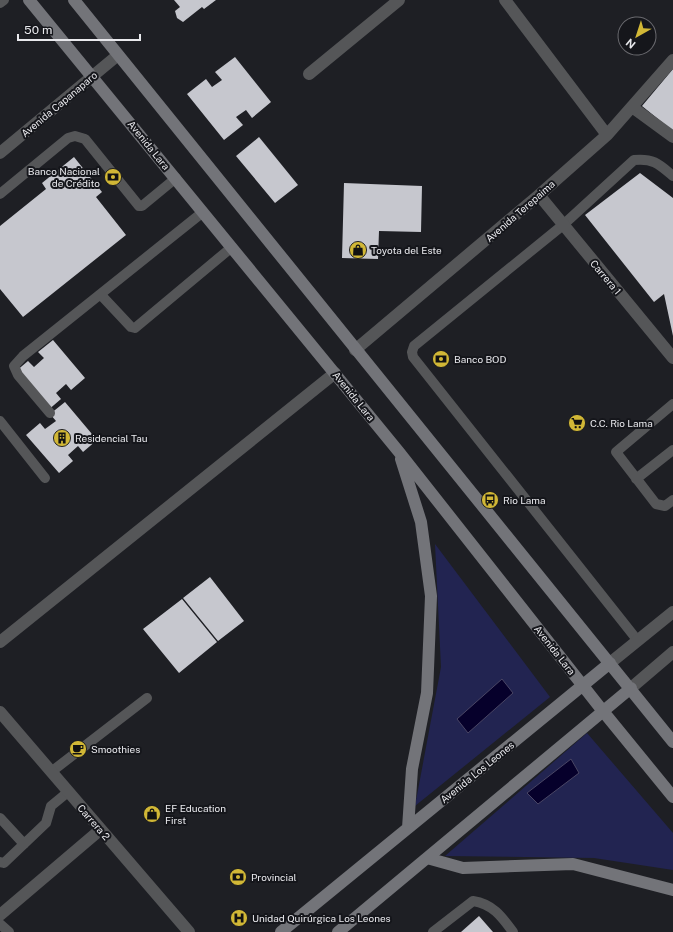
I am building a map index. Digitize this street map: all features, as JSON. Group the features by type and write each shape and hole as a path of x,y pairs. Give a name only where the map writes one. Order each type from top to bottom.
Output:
{"street":[{"name":"Avenida Lara","path":"29,0 93,76 399,452 602,710 673,797"},
{"path":"74,0 355,350 631,688 673,742"},
{"path":"309,74 399,0"},
{"path":"504,0 607,135"},
{"name":"Avenida Capanaparo","path":"0,153 118,55"},
{"name":"Avenida Terepaima","path":"355,350 539,195 607,135 673,60"},
{"path":"632,107 673,137"},
{"name":"Carrera 1","path":"539,195 673,358"},
{"path":"0,642 335,373"},
{"path":"399,452 421,522 431,596 427,693 412,769 408,828"},
{"name":"Avenida Los Leones","path":"280,932 673,612"},
{"path":"338,932 673,652"},
{"name":"Carrera 2","path":"0,712 189,932"},
{"path":"0,915 100,830"},
{"path":"427,858 463,868 573,864 673,890"}],"lane":[{"path":"0,3 4,0"},
{"path":"0,194 68,138 75,136 85,139 140,206 142,206 176,178"},
{"path":"638,641 413,357 412,352 414,346 563,225 634,160 646,158 656,162 673,176"},
{"path":"50,413 18,375 14,366 23,356 203,212"},
{"path":"101,295 131,327 136,328 232,247"},
{"path":"673,404 616,452 656,504 665,506 673,500"},
{"path":"0,421 45,478"},
{"path":"636,479 673,450"},
{"path":"51,772 147,698"},
{"path":"0,862 4,863 46,823 51,806 68,792"},
{"path":"0,818 24,844"},
{"path":"433,932 473,901 483,902 497,911 513,932"},
{"path":"0,924 9,932"}],"shaded area":[{"path":"435,544 550,697 415,806 441,667"},
{"path":"502,679 513,693 468,733 457,719"},
{"path":"587,733 673,833 673,870 594,858 445,856"},
{"path":"571,759 579,773 538,804 527,793"}],"building":[{"path":"174,0 216,0 204,9 202,7 183,22 177,18 175,11 180,7"},
{"path":"235,57 271,102 252,118 246,110 236,117 243,125 224,140 187,94 206,79 212,87 222,80 215,72"},
{"path":"673,69 673,131 642,106"},
{"path":"259,137 298,185 275,203 236,156"},
{"path":"74,157 102,192 96,197 126,235 23,317 0,289 0,226 46,189 42,183"},
{"path":"640,173 673,198 673,336 664,294 654,302 585,215"},
{"path":"344,183 422,186 421,232 379,231 378,259 342,258"},
{"path":"53,340 85,378 71,390 66,384 56,393 61,399 47,411 15,372 28,361 34,367 44,358 38,352"},
{"name":"Residencial Tau","path":"65,402 97,440 83,452 78,446 68,455 73,461 59,473 26,435 40,423 45,429 56,421 50,414"},
{"path":"210,577 244,621 218,641 183,598"},
{"path":"182,599 217,642 179,673 143,629"},
{"path":"479,916 493,932 461,932"}],"place":[{"name":"Banco Nacional de Crédito","path":"113,177"},
{"name":"Toyota del Este","path":"358,250"},
{"name":"Banco BOD","path":"441,359"},
{"name":"C.C. Rio Lama","path":"577,423"},
{"name":"Residencial Tau","path":"62,438"},
{"name":"Rio Lama","path":"490,500"},
{"name":"Smoothies","path":"78,749"},
{"name":"EF Education First","path":"152,814"},
{"name":"Provincial","path":"238,877"},
{"name":"Unidad Quirúrgica Los Leones","path":"239,918"}]}
